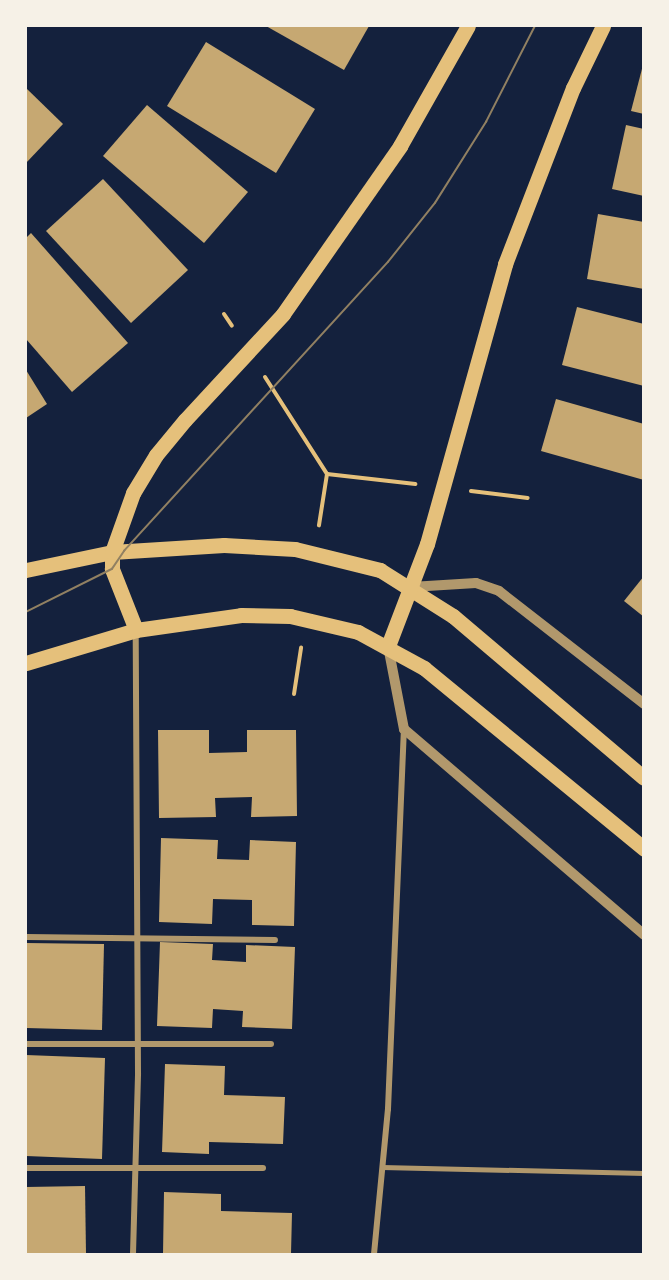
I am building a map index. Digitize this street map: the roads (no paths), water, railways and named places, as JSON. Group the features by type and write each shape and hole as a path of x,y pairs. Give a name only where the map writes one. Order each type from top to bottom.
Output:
{"main road":[{"path":"136,630 112,569 112,552 133,493 156,455 283,314 400,146 468,26"},
{"path":"388,646 427,544 505,264 573,88 603,26"},
{"path":"26,570 112,552 224,545 295,549 380,570 411,586 453,616 644,778"},
{"path":"26,663 136,630 241,615 290,616 358,632 388,646 449,688 644,849"}],"street":[{"path":"411,586 476,583 499,591 644,704"},
{"path":"133,1254 137,1044 136,630"},
{"path":"375,1254 382,1167 404,729 388,646"},
{"path":"404,729 644,935"},
{"path":"26,937 275,940"},
{"path":"26,1044 271,1044"},
{"path":"26,1168 263,1168"}],"lane":[{"path":"382,1167 644,1173"}],"tram line":[{"path":"26,612 112,569 124,551 388,262 435,203 486,122 535,26"}]}
